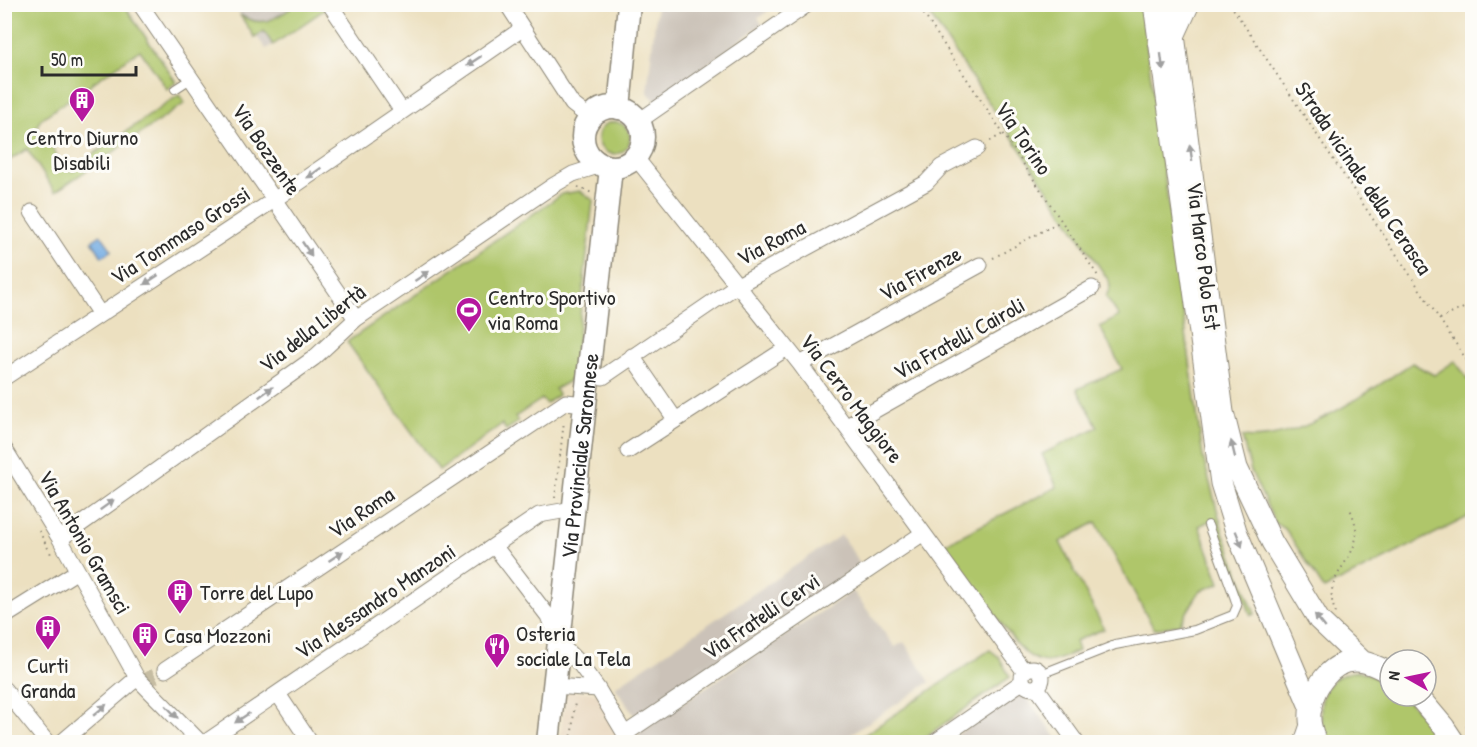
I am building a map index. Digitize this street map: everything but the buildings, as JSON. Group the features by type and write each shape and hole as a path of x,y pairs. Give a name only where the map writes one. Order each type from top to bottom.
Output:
{"main road":[{"path":"619,108 629,4"},
{"path":"619,108 630,112 639,121 644,140 636,158 625,166 606,166 590,156 584,144 584,130 590,118 603,109 619,108"},
{"name":"Via Provinciale Saronnese","path":"548,742 558,642 565,509 575,403 588,375 606,166"}],"street":[{"name":"Via Bozzente","path":"141,4 356,319"},
{"path":"507,4 572,104 590,118"},
{"path":"639,121 808,4"},
{"path":"1154,4 1221,483 1236,531 1311,714 1316,742"},
{"name":"Via Marco Polo Est","path":"1170,4 1223,412 1237,468 1272,542 1318,620 1362,661 1378,668"},
{"path":"1175,40 1192,4"},
{"path":"331,6 402,111"},
{"name":"Via Tommaso Grossi","path":"4,378 274,200 522,28"},
{"name":"Via Roma","path":"588,375 603,376 736,286 926,183 941,167 977,148"},
{"name":"Via Cerro Maggiore","path":"636,158 847,426 922,534 1076,742"},
{"name":"Via della Libertà","path":"60,539 314,357 356,319 554,185 573,174 606,166"},
{"name":"Via Tommaso Grossi","path":"32,212 100,314"},
{"name":"Via Firenze","path":"800,364 980,265"},
{"name":"Via Fratelli Cairoli","path":"847,426 1092,288"},
{"path":"628,451 786,348"},
{"path":"632,356 675,419"},
{"name":"Via Roma","path":"165,670 458,475 575,403"},
{"name":"Via Antonio Gramsci","path":"6,453 60,539 76,572 140,680 200,742"},
{"name":"Via Alessandro Manzoni","path":"206,742 539,515 565,509"},
{"name":"Via Fratelli Cervi","path":"627,738 922,534"},
{"path":"495,547 548,616 558,642 579,663 598,689 627,738"},
{"path":"4,617 76,572"},
{"path":"1302,742 1311,714 1315,690 1326,675 1342,665 1362,661"},
{"path":"935,742 1031,679"},
{"path":"62,742 140,680"},
{"path":"554,686 598,689"},
{"path":"4,689 47,742"},
{"path":"278,694 310,742"},
{"path":"1430,708 1455,736"}],"lane":[{"path":"175,89 192,78"},
{"path":"1031,679 1114,645 1195,630 1233,615 1237,606 1208,525"}],"path":[{"name":"Via Torino","path":"916,4 1096,272 1098,284 1092,288"},
{"name":"Strada vicinale della Cerasca","path":"1230,4 1473,368"},
{"path":"569,188 585,189 595,197"},
{"name":"Via Firenze","path":"980,265 1061,221"},
{"path":"1439,319 1473,304"},
{"path":"565,509 555,495 575,403"},
{"path":"1343,621 1334,607 1332,591 1339,568 1356,538 1356,525 1350,509"},
{"path":"51,524 37,532 55,559"},
{"path":"1455,736 1473,732"}],"shaded area":[{"path":"233,5 331,5 266,49"},
{"path":"657,5 777,5 758,18 762,24 657,102 647,92"},
{"path":"841,535 862,566 635,716 615,687"},
{"path":"853,591 895,647 904,642 930,682 839,742 639,742 638,732"},
{"path":"566,691 600,693 628,742 560,742"},
{"path":"1018,694 1025,696 1060,742 946,742"}],"green space":[{"path":"5,4 124,5 176,82 167,89 140,50 41,119 37,126 38,134 47,139 65,169 73,171 80,167 82,162 179,95 185,103 55,192 27,149 5,163"},
{"path":"296,5 331,5 273,45 264,31 255,38 240,15 256,21 269,20"},
{"path":"923,5 1141,5 1203,457 1223,532 1255,614 1251,615 1213,519 1199,526 1220,583 1200,591 1179,625 1154,629 1096,522 1060,542 1104,629 1075,641 1078,651 1053,661 1040,661 1018,646 943,545 1057,487 1042,454 1098,427 1077,389 1122,369 1100,327 1119,316 1106,297 1110,287 1109,281"},
{"path":"614,122 625,127 630,138 625,149 614,154 603,149 598,138 603,127"},
{"name":"Centro Sportivo via Roma","path":"580,191 593,200 573,379 555,389 558,395 546,404 542,399 515,417 518,422 506,430 502,424 439,470 347,342 562,194"},
{"path":"1455,361 1472,385 1472,515 1324,589 1286,530 1275,523 1251,471 1242,437 1263,437 1285,433 1308,425 1375,388 1412,363 1434,375"},
{"path":"990,650 999,657 1010,677 918,742 854,742"},
{"path":"1358,671 1378,680 1378,708 1416,708 1429,724 1437,739 1433,742 1326,742 1321,718 1323,696 1327,687 1344,674"}],"water":[{"path":"101,235 112,250 102,257 92,241"}],"tunnel":[{"path":"142,683 165,670"}],"place":[{"name":"Centro Diurno Disabili","path":"82,123"},
{"name":"Centro Sportivo via Roma","path":"469,333"},
{"name":"Torre del Lupo","path":"180,615"},
{"name":"Curti Granda","path":"48,651"},
{"name":"Casa Mozzoni","path":"145,658"},
{"name":"Osteria sociale La Tela","path":"497,669"}]}
